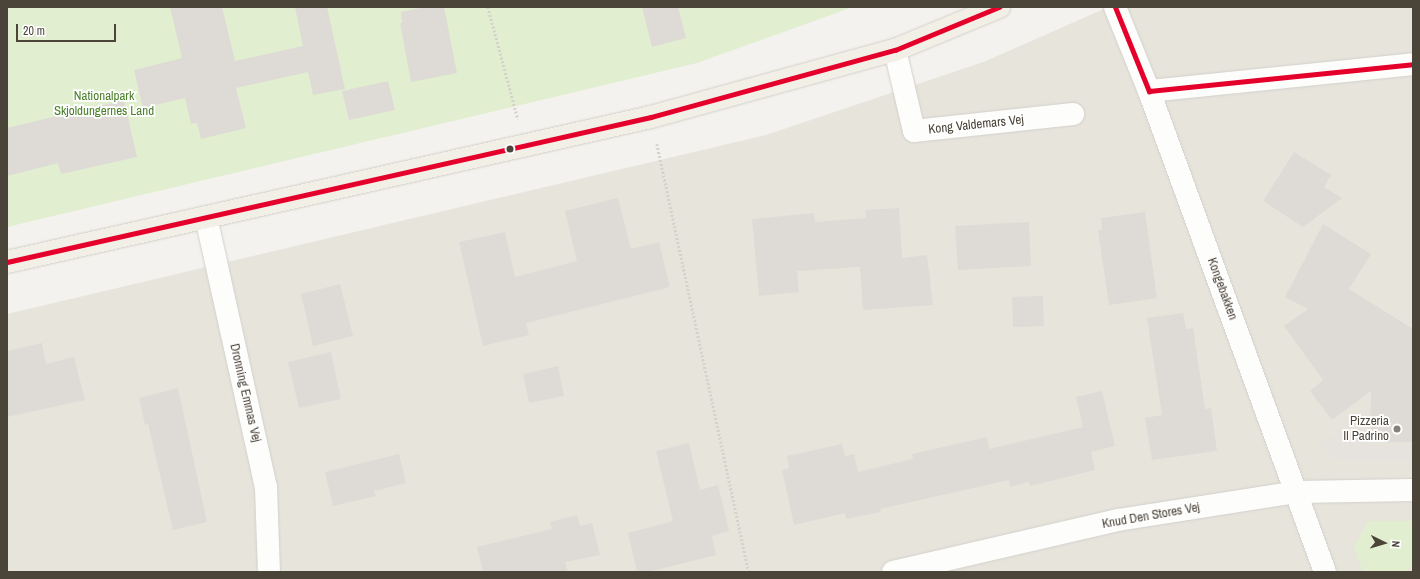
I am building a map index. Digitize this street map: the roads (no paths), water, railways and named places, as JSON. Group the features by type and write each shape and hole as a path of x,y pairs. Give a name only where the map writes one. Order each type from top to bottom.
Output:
{"main road":[{"path":"7,262 524,144 651,117 895,50 999,7"}],"street":[{"name":"Kongebakken","path":"1115,7 1149,91 1325,572"},
{"name":"Kong Valdemars Vej","path":"895,50 914,131 1073,114"},
{"path":"1149,91 1413,64"},
{"name":"Dronning Emmas Vej","path":"206,217 266,487 268,572"},
{"name":"Knud Den Stores Vej","path":"893,572 1118,520 1297,492 1413,490"}],"place":[{"name":"Pizzeria Il Padrino","path":"1397,429"}],"park label":[{"name":"Nationalpark Skjoldungernes Land","path":"104,104"}]}
